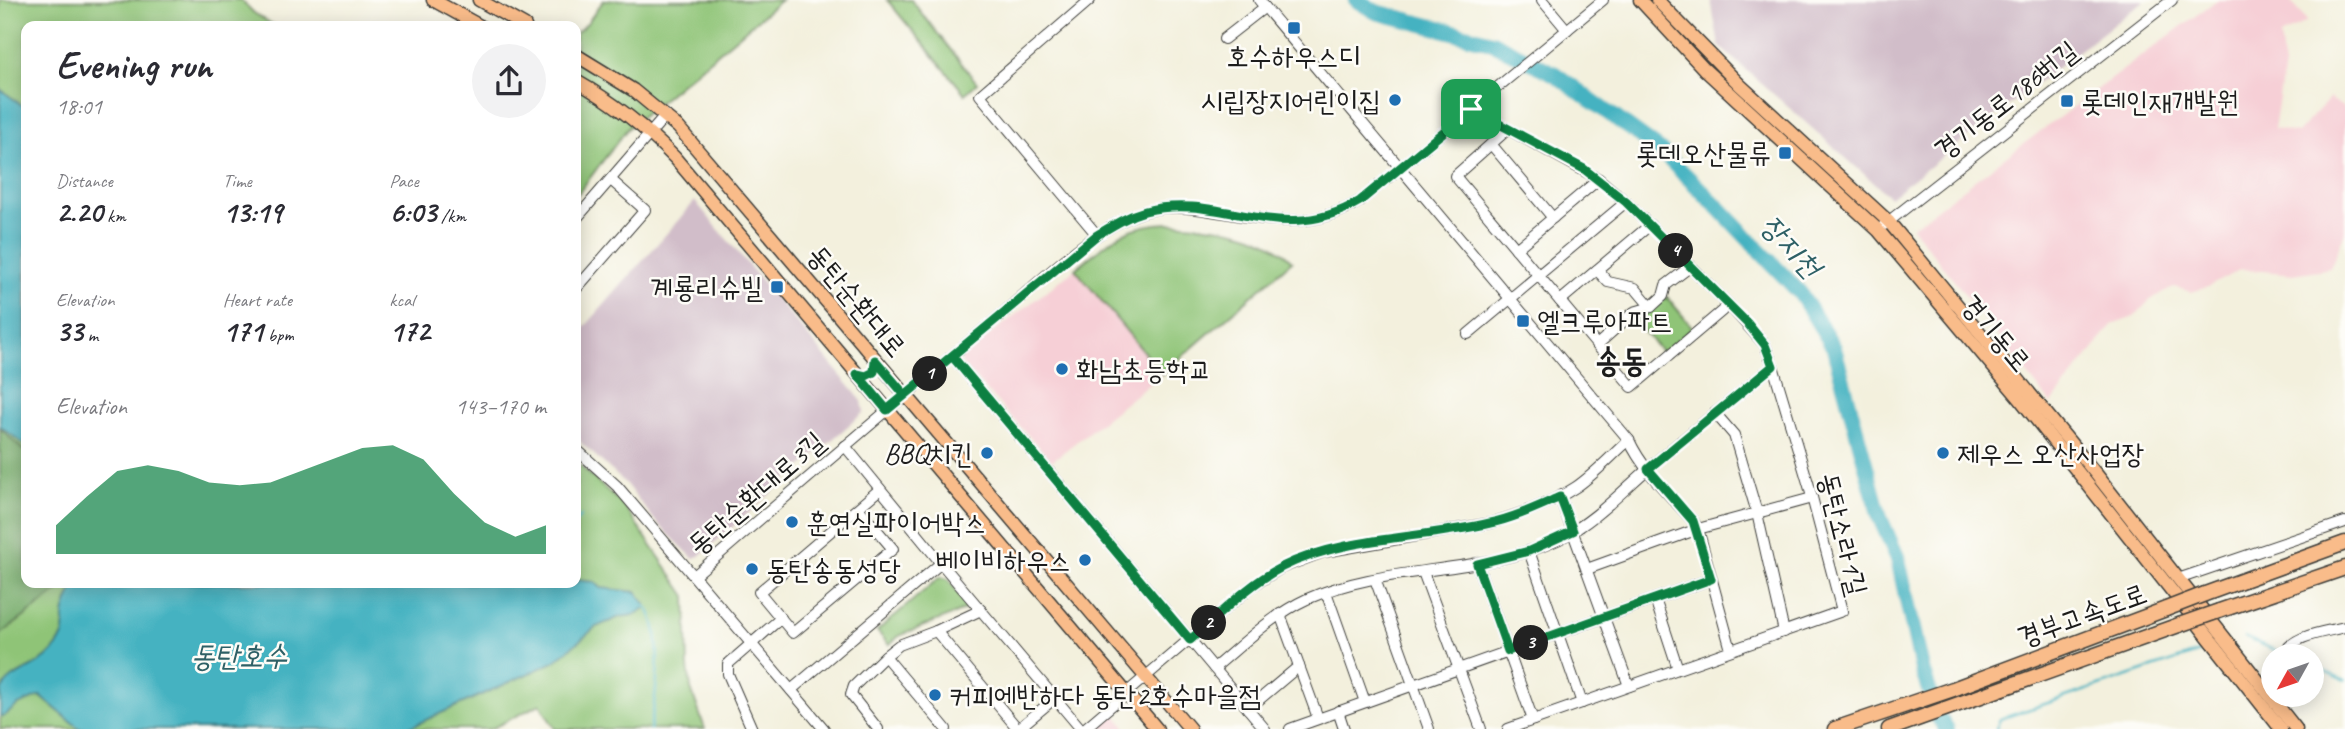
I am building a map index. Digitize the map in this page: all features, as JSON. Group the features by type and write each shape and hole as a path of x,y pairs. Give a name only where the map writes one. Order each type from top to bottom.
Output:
{"highway":[{"name":"경부고속도로","path":"1835,729 1953,689 2345,544"},
{"name":"경부고속도로","path":"1889,729 2345,568"}],"main road":[{"path":"433,0 471,21"},
{"path":"479,0 516,21"},
{"name":"경기동로","path":"1640,0 1704,69 1884,226 2021,400 2261,687"},
{"name":"경기동로","path":"1657,0 1884,226 2079,454 2261,686"},
{"name":"동탄순환대로","path":"581,58 633,90 666,115 695,145 1190,729"},
{"name":"동탄순환대로","path":"581,84 607,99 651,134 675,158 1157,729"},
{"path":"857,374 866,376 874,372 875,360"},
{"path":"923,452 925,442 932,438 964,472 989,493"},
{"name":"경기동로","path":"2272,707 2281,729"},
{"name":"경기동로","path":"2278,707 2296,729"}],"street":[{"path":"1090,0 980,95 1097,235"},
{"path":"1542,0 1567,30"},
{"name":"동탄순환대로3길","path":"824,729 694,576 1097,235 1143,211 1166,208 1189,208 1300,222 1342,212 1360,201 1603,0"},
{"name":"경기동로186번길","path":"1884,226 2167,2"},
{"path":"1224,39 1262,4 1629,440 1634,452 1698,529 1731,650"},
{"name":"동탄소라1길","path":"1471,109 1598,179 1650,225 1730,305 1765,345 1812,498 1842,611 1508,729"},
{"path":"581,213 666,115"},
{"path":"1508,129 1455,176 1632,387 1730,305"},
{"path":"1491,144 1553,218"},
{"path":"1516,249 1598,179"},
{"path":"581,283 645,210 611,180"},
{"path":"1468,334 1626,202"},
{"path":"1560,301 1650,225"},
{"path":"1597,345 1634,312 1651,307 1663,296 1666,285 1691,266"},
{"path":"1597,270 1608,282 1635,288 1651,307"},
{"path":"952,356 1265,729"},
{"path":"1214,668 1280,614 1307,599 1375,579 1477,564 1529,551 1573,531 1605,509 1648,469 1773,366"},
{"path":"1715,413 1734,435 1757,513 1784,632"},
{"path":"845,446 1083,729 1252,586 1281,568 1324,552 1491,523 1560,497 1578,485 1629,440"},
{"path":"581,454 617,486 694,576"},
{"path":"858,508 893,549 793,633 760,592 880,489"},
{"path":"1560,497 1629,686"},
{"path":"1587,569 1698,529 1812,498"},
{"path":"2178,579 2345,522"},
{"path":"1529,551 1582,703"},
{"path":"791,690 941,563"},
{"path":"1477,564 1533,720"},
{"path":"1423,572 1481,729"},
{"path":"1375,579 1426,728"},
{"path":"1290,729 1711,579"},
{"path":"1326,592 1365,702"},
{"path":"1655,599 1678,669"},
{"path":"878,729 851,695 853,686 898,645 981,610"},
{"path":"1280,614 1318,718"},
{"path":"751,729 728,674 728,664 781,618"},
{"path":"2295,644 2300,640 2345,627"},
{"path":"936,631 1018,729 1055,698"},
{"path":"885,656 946,729"},
{"path":"1248,709 1299,666"},
{"path":"1338,711 1344,729"}],"shaded area":[{"path":"1711,0 2145,0 1890,197 1719,46"},
{"path":"2217,0 2290,0 2307,21 2280,36 2284,66 2274,129 2297,133 2330,98 2345,109 2345,232 2330,268 2294,274 2241,269 2208,287 2191,292 2174,287 2163,292 2149,301 2134,317 2112,325 2051,404 1912,227"},
{"path":"695,201 862,401 864,412 699,556 693,558 657,523 625,483 581,443 581,331"},
{"name":"화남초등학교","path":"1075,269 1162,374 1052,461 962,364 961,357"},
{"path":"1113,712 1127,729 1094,729"}],"green space":[{"path":"0,0 241,0 267,21 21,21 21,588 581,588 581,467 624,506 686,596 691,689 705,729 555,729 540,704 491,729 0,729"},
{"path":"604,0 781,0 628,128 581,189 581,28"},
{"path":"887,0 911,0 977,83 965,94"},
{"path":"1169,223 1218,227 1251,235 1280,250 1292,261 1162,374 1075,269 1128,231"},
{"path":"1667,297 1693,328 1662,353 1633,318"},
{"path":"0,428 21,448 21,588 62,588 0,635"},
{"path":"940,577 948,579 967,605 964,610 899,636 889,645 877,631"}],"water":[{"path":"0,89 21,104 21,442 0,426"},
{"name":"동탄호수","path":"581,581 595,582 601,588 637,592 647,607 634,615 620,617 596,627 554,662 406,729 80,729 40,696 18,705 3,717 0,716 2,689 15,676 41,661 57,646 64,633 68,602 74,588 581,588"}],"waterway":[{"name":"장지천","path":"1356,0 1376,12 1492,42 1555,74 1661,151 1800,293 1834,348 1880,518 1898,559 1922,669 1938,717 1947,729"},
{"path":"644,606 653,619 658,666 650,729"},
{"path":"2244,637 2261,644"},
{"path":"1996,729 2000,719 2200,652"},
{"path":"2324,671 2345,680"}],"place":[{"name":"호수하우스디","path":"1294,28"},
{"name":"시립장지어린이집","path":"1395,100"},
{"name":"롯데인재개발원","path":"2067,101"},
{"name":"롯데오산물류","path":"1785,153"},
{"name":"계룡리슈빌","path":"777,287"},
{"name":"엘크루아파트","path":"1523,321"},
{"name":"화남초등학교","path":"1062,369"},
{"name":"BBQ치킨","path":"987,453"},
{"name":"제우스 오산사업장","path":"1943,453"},
{"name":"훈연실파이어박스","path":"792,522"},
{"name":"베이비하우스","path":"1085,560"},
{"name":"동탄송동성당","path":"752,569"},
{"name":"커피에반하다 동탄2호수마을점","path":"935,695"}],"district":[{"name":"송동","path":"1621,360"}],"route":[{"path":"1471,109 1598,179 1626,202 1691,266 1765,345 1773,366 1648,469 1698,529 1711,579 1508,651 1477,564 1529,551 1573,531 1560,497 1491,523 1364,544 1302,559 1252,586 1190,640 952,356 887,410 857,374 866,376 874,372 875,360 905,395 1097,235 1143,211 1189,208 1300,222 1342,212 1360,201 1471,109"}]}
